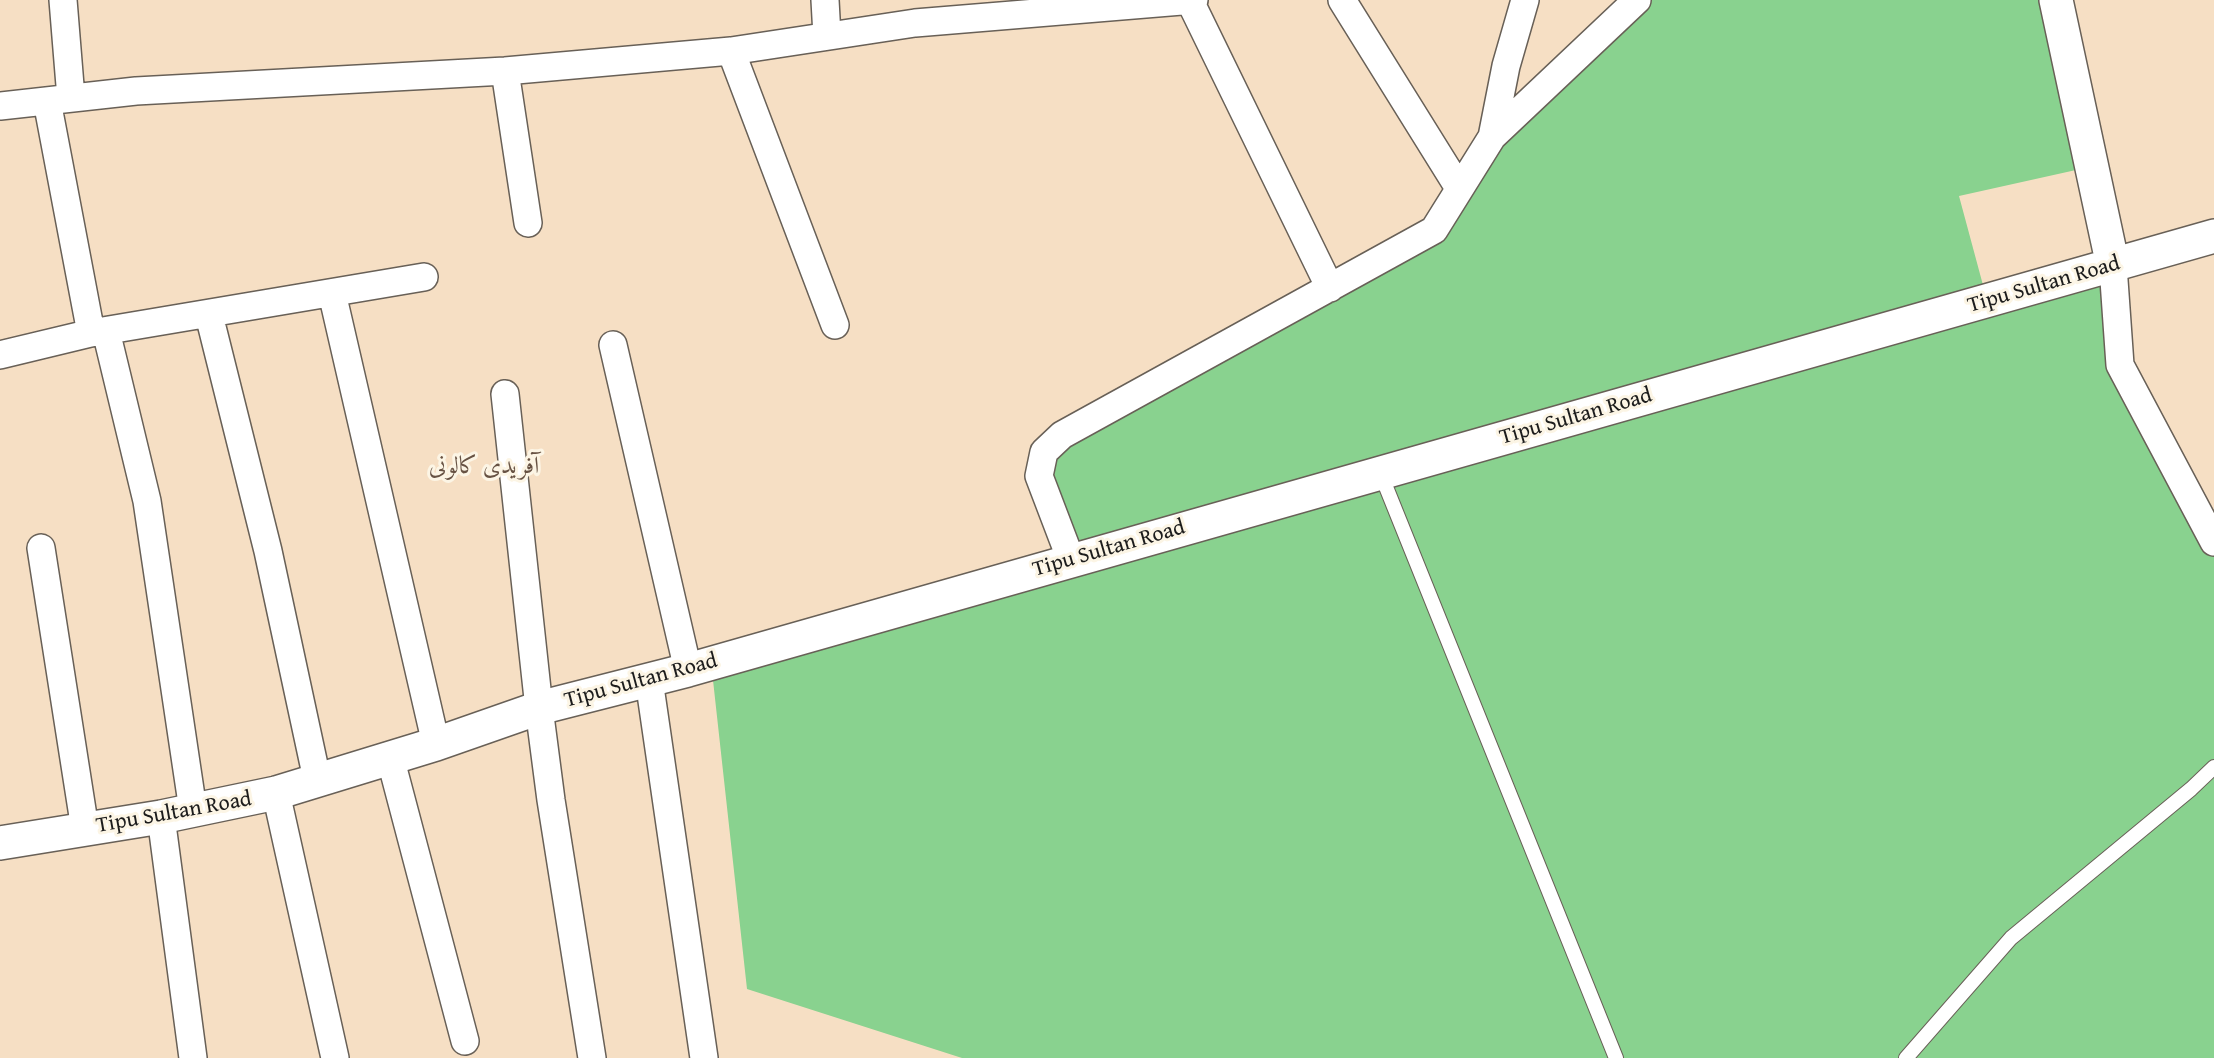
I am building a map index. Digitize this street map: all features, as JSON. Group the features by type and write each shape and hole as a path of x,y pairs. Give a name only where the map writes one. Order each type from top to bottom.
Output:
{"main road":[{"path":"2056,0 2113,266"},
{"name":"Tipu Sultan Road","path":"0,843 161,817 276,794 317,779 436,744 539,708 688,670 2214,236"}],"street":[{"path":"63,0 59,99 99,332 147,501 193,810"},
{"path":"825,0 827,36"},
{"path":"0,106 136,91 505,71 731,51 915,23 1081,5 1192,0 1330,288"},
{"path":"1342,0 1459,188"},
{"path":"1492,136 1506,66 1526,0"},
{"path":"1071,560 1039,476 1044,452 1062,435 1434,230 1492,136 1637,0"},
{"path":"731,51 835,325"},
{"path":"505,71 528,223"},
{"path":"2113,266 2120,365 2214,542"},
{"path":"0,355 99,332 424,277"},
{"path":"332,293 436,744"},
{"path":"209,315 268,551 317,779"},
{"path":"613,345 688,670"},
{"path":"505,394 551,800 592,1058"},
{"path":"41,548 85,829"},
{"path":"649,680 704,1058"},
{"path":"390,758 465,1041"},
{"path":"276,794 335,1058"},
{"path":"161,817 193,1058"}],"lane":[{"path":"1380,472 1616,1058"},
{"path":"1906,1058 2011,938 2191,789 2214,767"}],"green space":[{"path":"1632,0 2059,0 2094,166 1959,196 1987,300 2103,268 2122,363 2214,538 2214,1058 962,1058 747,989 711,662 1063,551 1040,451 1432,228 1490,134"}],"district":[{"name":"آفریدی کالونی","path":"484,467"}]}
